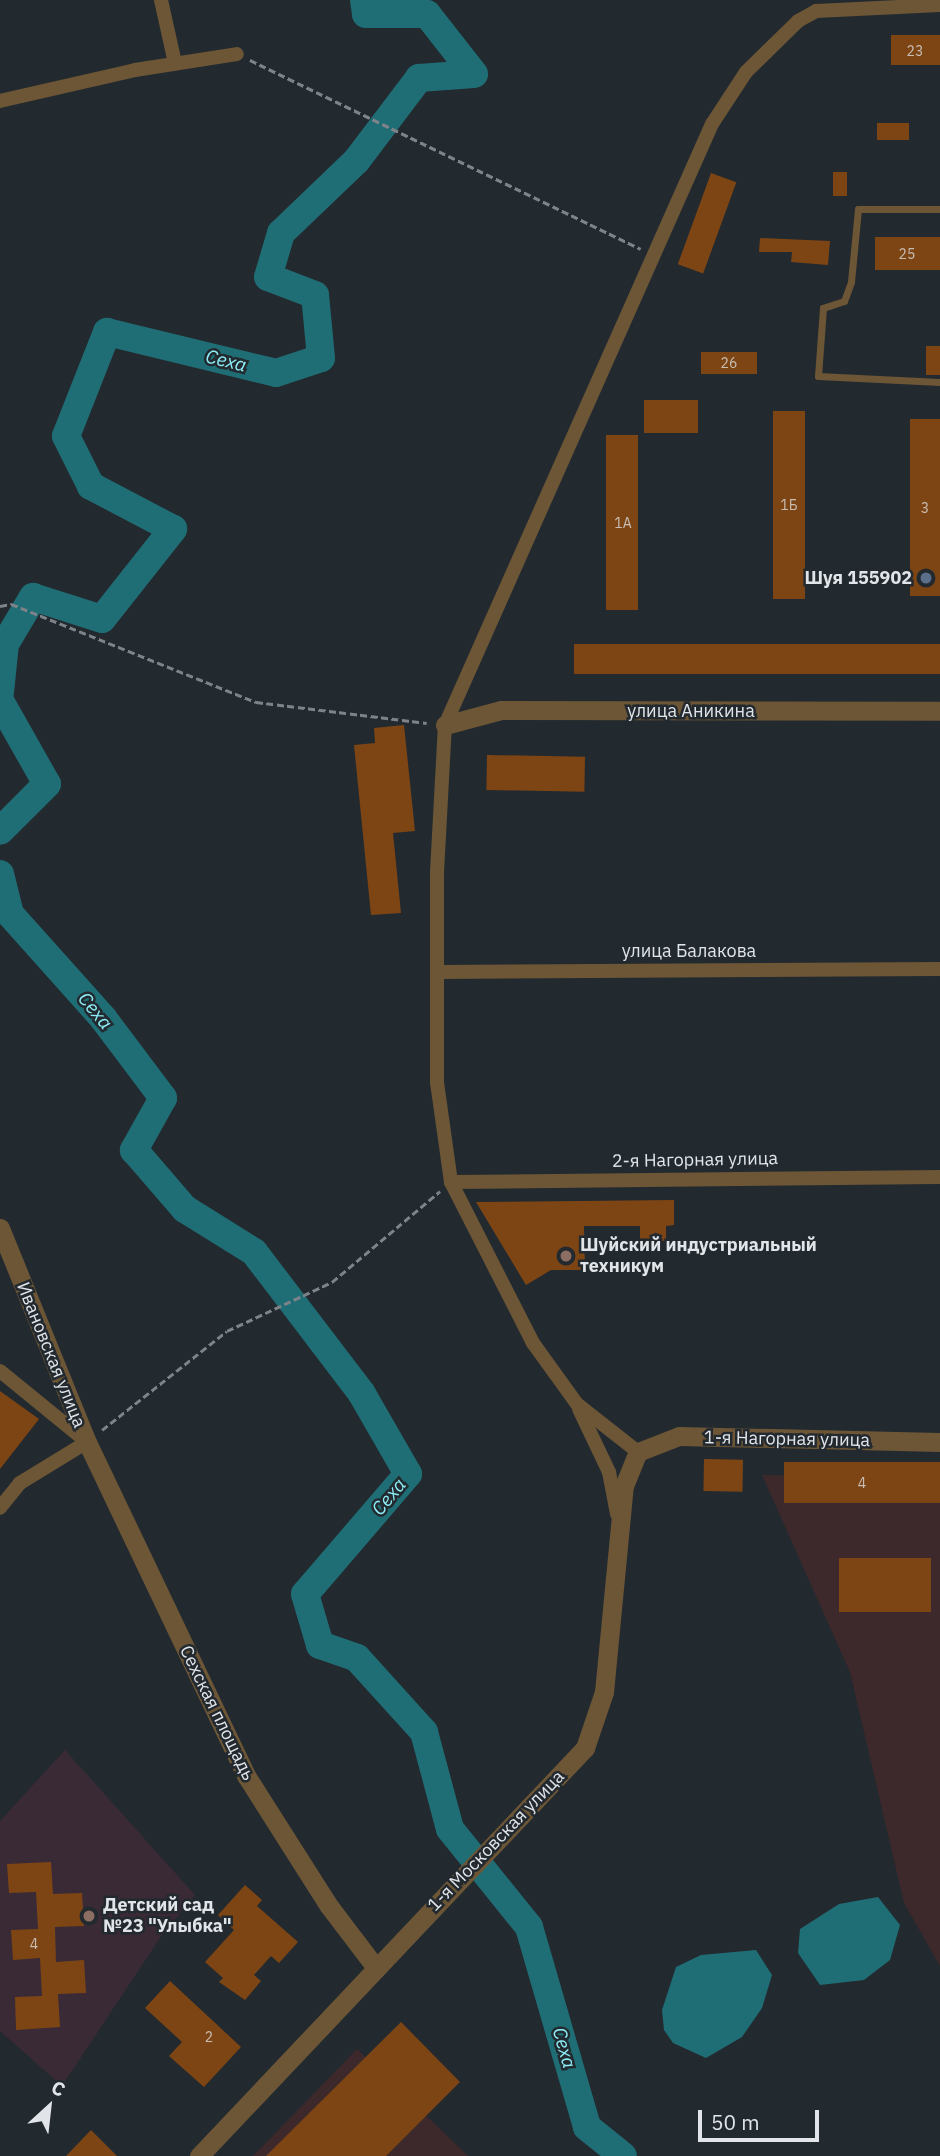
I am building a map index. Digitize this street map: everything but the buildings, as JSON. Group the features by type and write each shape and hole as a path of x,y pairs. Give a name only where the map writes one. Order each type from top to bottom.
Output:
{"street":[{"path":"161,0 175,64"},
{"path":"620,1529 609,1472 577,1404 533,1343 451,1182 437,1083 444,725 712,124 746,72 797,21 816,11 920,3 940,5"},
{"path":"0,101 175,64 237,54"},
{"name":"улица Аникина","path":"444,725 501,710 940,710"},
{"name":"улица Балакова","path":"439,972 940,969"},
{"name":"2-я Нагорная улица","path":"451,1182 940,1177"},
{"name":"Ивановская улица","path":"0,1228 87,1442"},
{"path":"0,1371 87,1442 20,1483 0,1508"},
{"path":"577,1404 638,1452"},
{"name":"1-я Нагорная улица","path":"638,1452 679,1436 940,1442"},
{"name":"Сехская площадь","path":"87,1442 247,1777 329,1906 376,1968"},
{"name":"1-я Московская улица","path":"199,2156 430,1908 585,1748 604,1692 624,1486 638,1452"}],"lane":[{"path":"940,209 858,209 851,282 844,301 823,308 818,376 940,382"}],"path":[{"path":"237,54 654,255"},
{"path":"0,606 11,604 54,626 256,702 444,725"},
{"path":"87,1442 227,1331 332,1282 451,1182"}],"shaded area":[{"path":"762,1475 940,1477 940,1966 904,1903 850,1672"},
{"name":"Детский сад №23 \"Улыбка\"","path":"65,1750 195,1895 160,1938 62,2086 0,2031 0,1821"},
{"path":"357,2049 468,2156 253,2156"}],"water":[{"path":"878,1897 900,1925 890,1960 864,1980 820,1985 798,1953 800,1929 839,1904"},
{"path":"756,1950 772,1975 762,2008 742,2037 706,2058 673,2043 664,2030 662,2010 676,1967 701,1955"}],"waterway":[{"name":"Сеха","path":"0,692 5,644 33,597 102,619 173,529 91,486 66,436 107,332 276,373 321,358 315,295 268,277 281,233 357,160 419,78 474,74 427,14 366,14 364,0"},
{"name":"Сеха","path":"0,701 47,784 0,831"},
{"name":"Сеха","path":"0,874 10,914 103,1018 163,1098 134,1150 185,1209 254,1252 362,1394 408,1474 305,1594 320,1645 357,1658 424,1732 450,1829 529,1927 587,2127 623,2156"}],"place":[{"name":"Шуя 155902","path":"926,578"},
{"name":"Шуйский индустриальный техникум","path":"566,1256"},
{"name":"Детский сад №23 \"Улыбка\"","path":"89,1916"}]}
